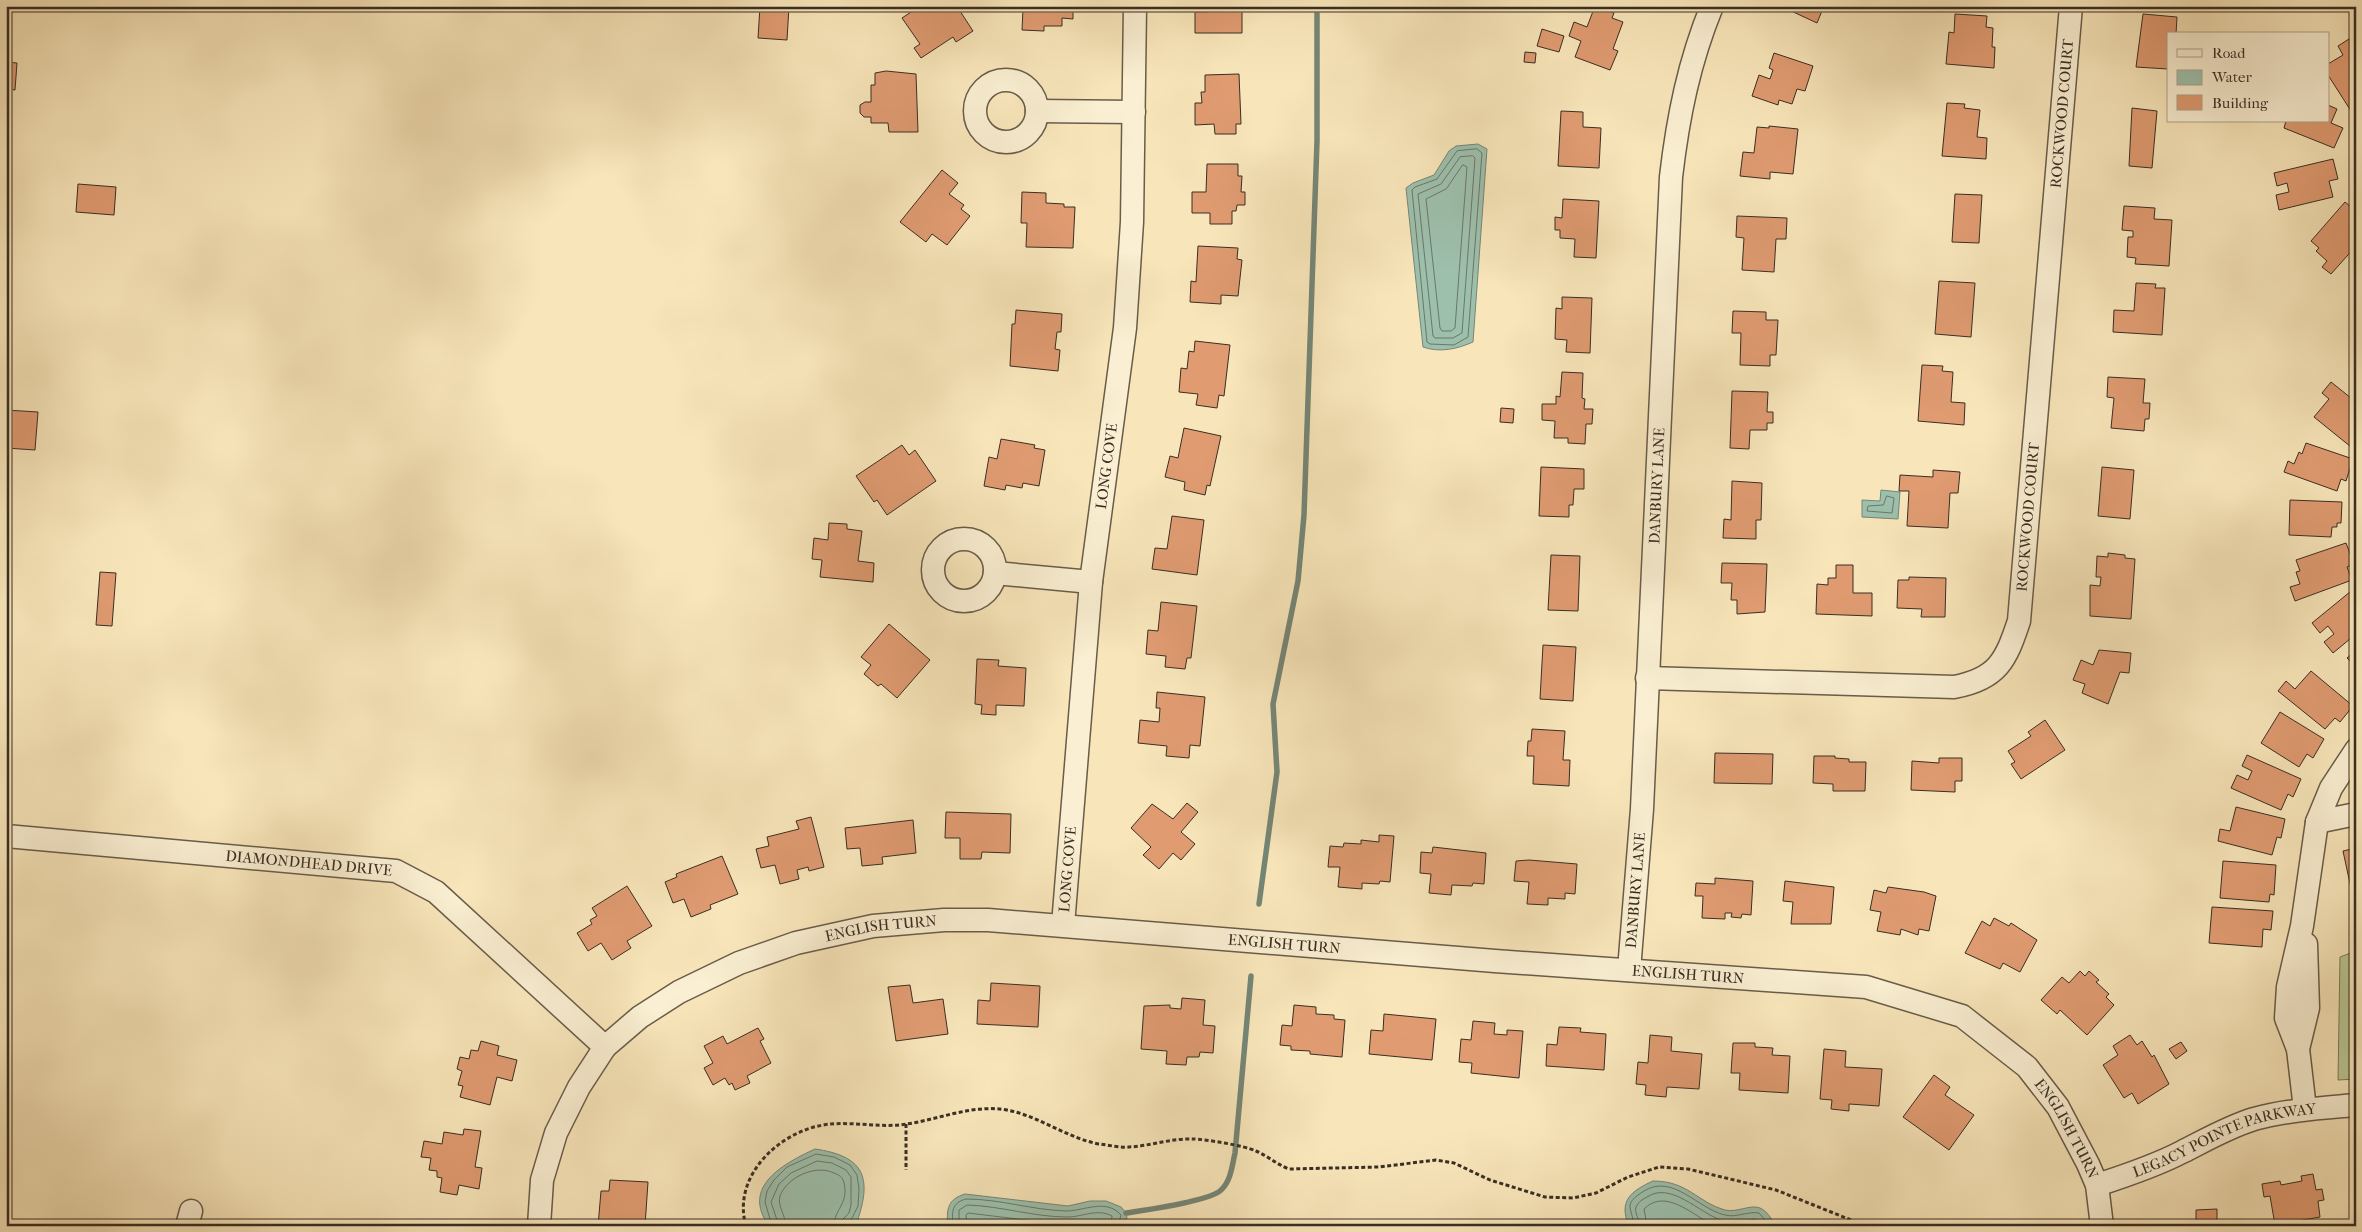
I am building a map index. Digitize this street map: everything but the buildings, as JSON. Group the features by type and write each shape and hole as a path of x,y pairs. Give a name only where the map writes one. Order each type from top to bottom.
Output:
{"street":[{"name":"LONG COVE","path":"1063,925 1091,582 1125,328 1132,222 1135,6"},
{"name":"DANBURY LANE","path":"1629,970 1642,809 1671,177 1677,126 1686,80 1712,6"},
{"name":"ROCKWOOD COURT","path":"1647,678 1954,687 1973,683 1989,676 2002,662 2011,646 2019,621 2071,6"},
{"path":"1037,111 1134,112"},
{"path":"996,573 1091,582"},
{"path":"2305,1109 2298,1049 2308,1008 2307,951 2302,926 2317,822 2331,788 2356,750"},
{"path":"2317,822 2356,814"},
{"name":"DIAMONDHEAD DRIVE","path":"6,836 396,871 436,892 605,1047"},
{"name":"ENGLISH TURN","path":"539,1226 542,1180 556,1133 579,1087 605,1047 640,1017 679,992 739,963 796,943 873,926 944,920 988,920 1063,925 1495,961 1866,987 1962,1016 2027,1067 2058,1108 2088,1164 2097,1185 2102,1226"},
{"name":"LEGACY POINTE PARKWAY","path":"2097,1185 2132,1174 2180,1153 2214,1135 2254,1119 2305,1109 2356,1105"}],"path":[{"path":"746,1226 743,1214 743,1194 753,1170 772,1150 801,1132 830,1124 906,1124 985,1108 1009,1110 1067,1134 1098,1144 1128,1148 1193,1139 1256,1150 1276,1164 1289,1169 1379,1167 1436,1160 1454,1163 1490,1180 1545,1197 1573,1198 1596,1193 1628,1177 1658,1167 1688,1169 1776,1190 1861,1224 1888,1226"},
{"path":"906,1124 906,1170"}],"green space":[{"path":"2356,951 2356,1079 2338,1080 2340,957"}],"water":[{"path":"1478,144 1487,149 1473,342 1461,347 1429,349 1423,347 1406,188 1413,183 1434,175 1449,151 1456,146"},
{"path":"1881,490 1900,492 1898,519 1862,517 1862,500 1880,501"},
{"path":"815,1149 844,1157 854,1163 860,1171 864,1192 857,1222 844,1226 769,1226 761,1212 760,1199 763,1188 780,1169"},
{"path":"1653,1181 1675,1184 1725,1210 1760,1208 1765,1211 1775,1226 1629,1226 1625,1210 1626,1203 1633,1193"},
{"path":"965,1194 1068,1206 1090,1201 1106,1201 1121,1207 1126,1213 1127,1218 1121,1226 948,1226 947,1215 949,1206 959,1196"}],"waterway":[{"path":"1259,904 1277,772 1273,704 1298,581 1304,515 1317,141 1317,6"},
{"path":"1126,1213 1205,1198 1221,1190 1227,1182 1235,1153 1251,976"}]}
